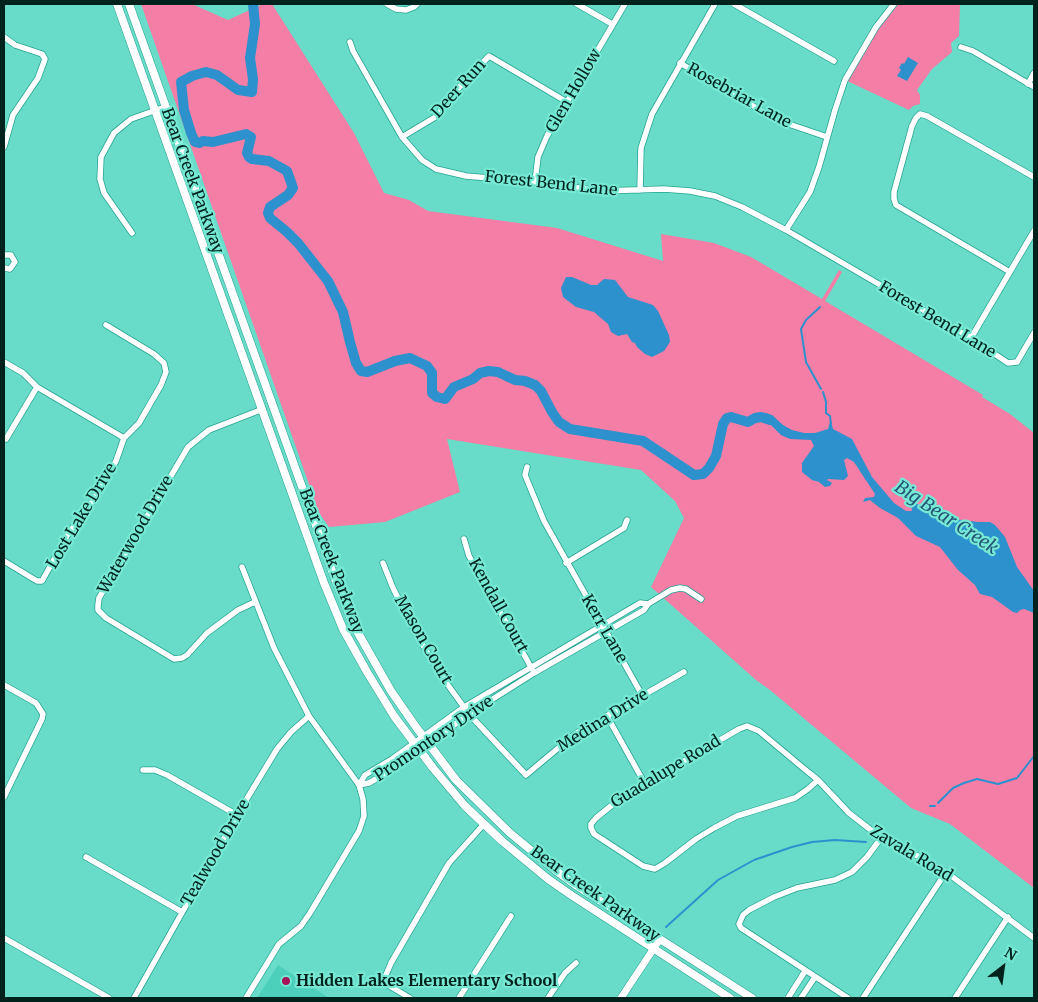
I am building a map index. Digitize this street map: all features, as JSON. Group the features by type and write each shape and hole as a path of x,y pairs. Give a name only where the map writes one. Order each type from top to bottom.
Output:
{"main road":[{"name":"Bear Creek Parkway","path":"117,4 338,616 367,672 419,751 448,787 484,824 548,879 730,998"},
{"name":"Bear Creek Parkway","path":"128,4 345,605 376,667 422,736 473,798 528,848 577,886 752,998"},
{"path":"127,33 138,30"}],"street":[{"path":"387,4 402,10 415,6"},
{"path":"578,4 612,24"},
{"name":"Glen Hollow","path":"535,182 541,149 625,4"},
{"path":"640,190 641,148 646,128 652,114 715,4"},
{"path":"734,4 834,61"},
{"path":"786,230 810,192 819,167 834,110 848,76 876,27 894,4"},
{"path":"4,37 15,45 42,54 45,59 38,78 13,115 4,147"},
{"name":"Forest Bend Lane","path":"350,42 353,51 402,137 422,160 436,169 466,176 535,182 601,191 678,190 716,196 786,230 970,338 1004,361 1012,364 1017,362 1034,333"},
{"path":"961,47 973,51 1034,88"},
{"name":"Deer Run","path":"402,137 437,116 450,97 489,56 567,102"},
{"name":"Rosebriar Lane","path":"680,64 777,120 827,137"},
{"path":"1028,84 1034,73"},
{"path":"132,233 104,193 100,179 101,157 114,133 131,119 165,107"},
{"path":"1010,272 896,205 894,192 912,126 920,114 927,116 1034,177"},
{"path":"970,338 1034,231"},
{"path":"4,255 10,255 15,262 10,269 4,268"},
{"path":"4,362 23,373 37,387 124,438 139,423 161,385 166,372 164,363 154,354 106,326"},
{"path":"6,440 37,387"},
{"name":"Waterwood Drive","path":"255,602 238,610 207,633 187,655 174,659 106,618 98,610 99,598 188,447 209,430 263,410"},
{"name":"Lost Lake Drive","path":"4,561 37,581 42,581 68,534 89,507 116,461 124,438"},
{"name":"Kerr Lane","path":"527,467 526,475 544,521 642,695"},
{"path":"566,562 624,528 627,520"},
{"name":"Kendall Court","path":"464,539 469,556 534,673"},
{"name":"Mason Court","path":"383,563 416,634 445,682 469,714 526,775"},
{"path":"242,567 274,648 308,716 359,786 363,799 364,816 359,831 306,920 279,944 246,998"},
{"name":"Promontory Drive","path":"359,786 369,783 397,767 469,714 534,673 644,610 648,604 671,590 680,588 691,591 701,599"},
{"name":"Promontory Drive","path":"359,786 365,775 392,759 464,707 530,666 602,625 640,604 648,604"},
{"name":"Medina Drive","path":"526,775 575,734 684,672"},
{"path":"4,685 36,703 42,714 42,719 4,797"},
{"name":"Tealwood Drive","path":"134,998 277,749 308,716"},
{"path":"606,716 645,784"},
{"path":"442,722 449,730"},
{"name":"Guadalupe Road","path":"748,726 739,729 612,804 590,826 594,834 643,866 651,869 665,864 696,839 714,828 750,811 795,798 818,780"},
{"name":"Zavala Road","path":"748,726 758,731 818,780 850,813 880,838 946,872 1034,938"},
{"path":"392,759 397,767"},
{"path":"143,770 155,770 167,775 237,816"},
{"path":"410,998 383,982 391,964 449,863 484,824"},
{"path":"848,998 741,928 739,924 740,919 749,910 774,897 797,888 835,880 852,872 868,857 880,838"},
{"path":"86,857 182,912"},
{"path":"863,998 946,872"},
{"path":"458,998 511,916"},
{"path":"955,998 1008,917"},
{"path":"4,938 109,998"},
{"path":"621,998 660,939"},
{"path":"548,998 565,973 576,963"},
{"path":"788,998 805,971"},
{"path":"801,998 815,977"}],"shaded area":[{"path":"141,4 192,4 228,20 263,4 272,4 354,133 384,193 409,200 428,211 557,228 663,261 661,234 714,243 751,257 822,299 839,270 842,272 825,301 983,395 982,397 1010,414 1034,433 1034,888 950,824 911,808 756,680 651,587 684,518 675,501 641,470 447,439 460,492 385,522 329,527 319,513"},
{"path":"894,4 960,4 959,36 951,43 952,52 932,69 917,90 920,95 920,104 913,106 909,110 845,80"},
{"name":"Hidden Lakes Elementary School","path":"278,965 329,998 257,998"}],"water":[{"path":"908,57 918,63 907,81 897,76 901,70 899,68"},
{"path":"566,277 572,277 591,285 597,285 604,279 615,280 628,297 653,305 658,311 669,335 670,342 664,351 652,357 645,354 632,342 627,334 618,336 611,332 608,324 594,312 576,307 563,297 561,288"},
{"path":"759,413 772,415 783,425 804,433 815,433 828,429 831,422 833,429 852,439 872,477 894,503 906,511 912,511 911,504 913,503 930,507 946,518 990,522 995,525 1005,537 1017,567 1034,591 1034,613 1024,609 1017,613 1013,612 992,597 980,594 975,585 958,570 940,547 916,536 898,518 870,500 863,502 865,498 874,497 875,494 854,462 847,458 844,460 848,476 844,480 828,479 832,483 830,486 825,487 819,482 812,480 802,472 802,463 814,446 811,440 790,439 781,435 768,422 757,417"}],"waterway":[{"name":"Big Bear Creek","path":"253,4 255,24 250,58 253,79 252,92 238,90 217,75 206,72 181,82 184,110 195,142 213,142 246,134 251,137 247,153 249,157 269,161 287,171 293,188 288,195 270,207 268,213 270,218 298,243 328,281 343,312 356,363 361,371 367,372 395,361 410,358 427,366 432,373 432,393 437,397 445,399 454,387 473,379 480,373 498,372 515,380 535,385 541,391 559,422 570,429 643,441 694,475 703,474 716,456 723,424 727,418 731,417 748,422 761,417 770,420"},
{"path":"820,307 806,320 801,329 806,362 821,389"},
{"path":"823,392 826,402 826,413 830,416 831,424"},
{"path":"938,803 953,788 964,783 977,779 998,784 1017,778 1034,756"},
{"path":"930,806 935,806"},
{"path":"666,927 718,880 754,860 812,842 835,840 866,842"}],"place":[{"name":"Hidden Lakes Elementary School","path":"286,981"}]}
